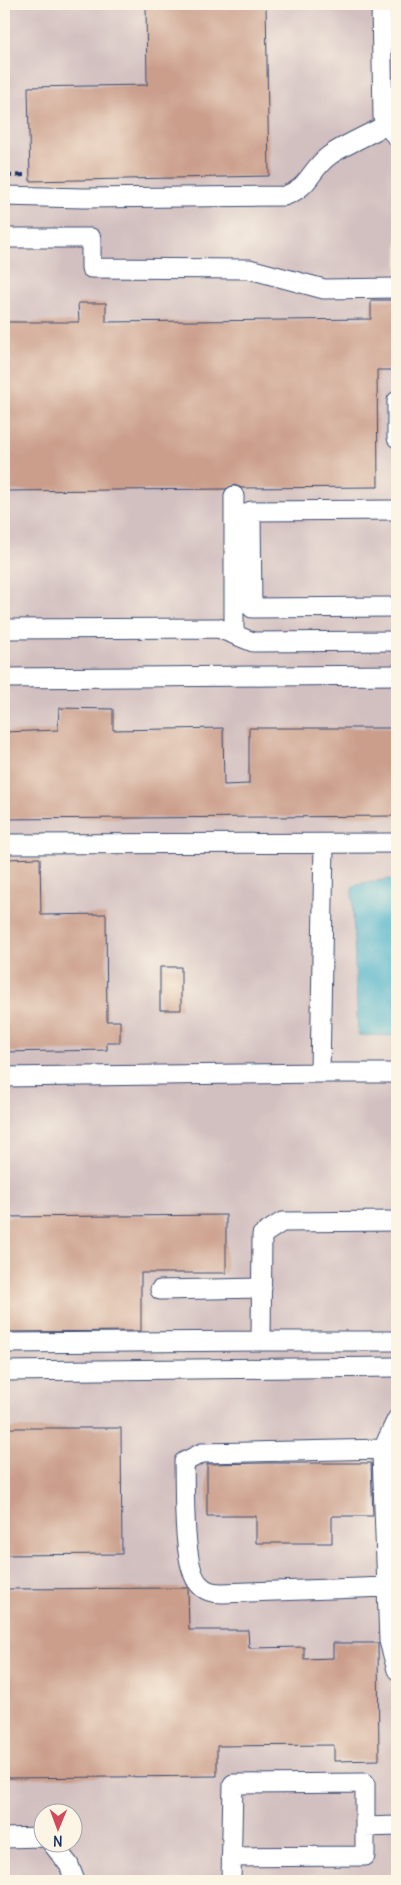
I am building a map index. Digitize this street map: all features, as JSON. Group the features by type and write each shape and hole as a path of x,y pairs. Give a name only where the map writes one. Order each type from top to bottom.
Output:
{"street":[{"path":"4,196 178,198 284,196 295,192 304,186 330,155 392,131 383,117 381,4"},
{"path":"4,238 91,238 91,268 249,269 324,289 397,288"},
{"path":"397,401 397,438"},
{"path":"234,496 234,634"},
{"path":"397,510 252,511 252,608 397,607"},
{"path":"4,629 218,628 253,642 397,641"},
{"path":"4,678 397,675"},
{"path":"4,844 397,843"},
{"path":"320,1074 324,844"},
{"path":"4,1077 397,1073"},
{"path":"261,1341 262,1235 282,1222 397,1221"},
{"path":"160,1290 262,1288"},
{"path":"4,1343 397,1341"},
{"path":"4,1371 397,1366"},
{"path":"397,1420 382,1455 389,1641 397,1670"},
{"path":"384,1449 202,1453 184,1462 187,1549 192,1572 198,1583 205,1590 213,1593 223,1593 387,1587"},
{"path":"231,1857 365,1856 365,1783 233,1784 231,1857 231,1881"},
{"path":"365,1827 397,1826"},
{"path":"4,1838 32,1837"},
{"path":"59,1852 69,1865 75,1881"}],"shaded area":[{"path":"4,4 397,4 397,1881 4,1881"}],"water":[{"path":"390,879 397,884 397,1036 358,1035 352,890 357,884"}],"building":[{"path":"146,4 266,4 269,176 30,181 28,87 147,85"},
{"path":"371,300 396,300 396,370 377,370 378,487 242,488 234,485 226,489 4,491 4,322 79,322 78,303 106,303 106,322 371,319"},
{"path":"59,708 113,709 113,730 223,728 224,785 249,784 249,728 397,728 397,816 4,819 4,732 58,730"},
{"path":"40,858 41,915 106,914 107,1021 120,1021 120,1042 107,1042 107,1050 4,1052 4,859"},
{"path":"160,967 181,967 181,1010 160,1010"},
{"path":"226,1215 226,1273 141,1273 141,1331 4,1332 4,1217"},
{"path":"4,1428 121,1428 122,1554 4,1555"},
{"path":"371,1463 373,1516 332,1516 332,1543 256,1543 256,1516 207,1516 207,1464"},
{"path":"188,1588 189,1630 248,1630 249,1648 304,1647 304,1659 333,1658 333,1643 378,1643 379,1760 334,1761 334,1745 217,1746 217,1776 4,1778 4,1589"}],"railway":[{"path":"4,176 26,175"}]}
